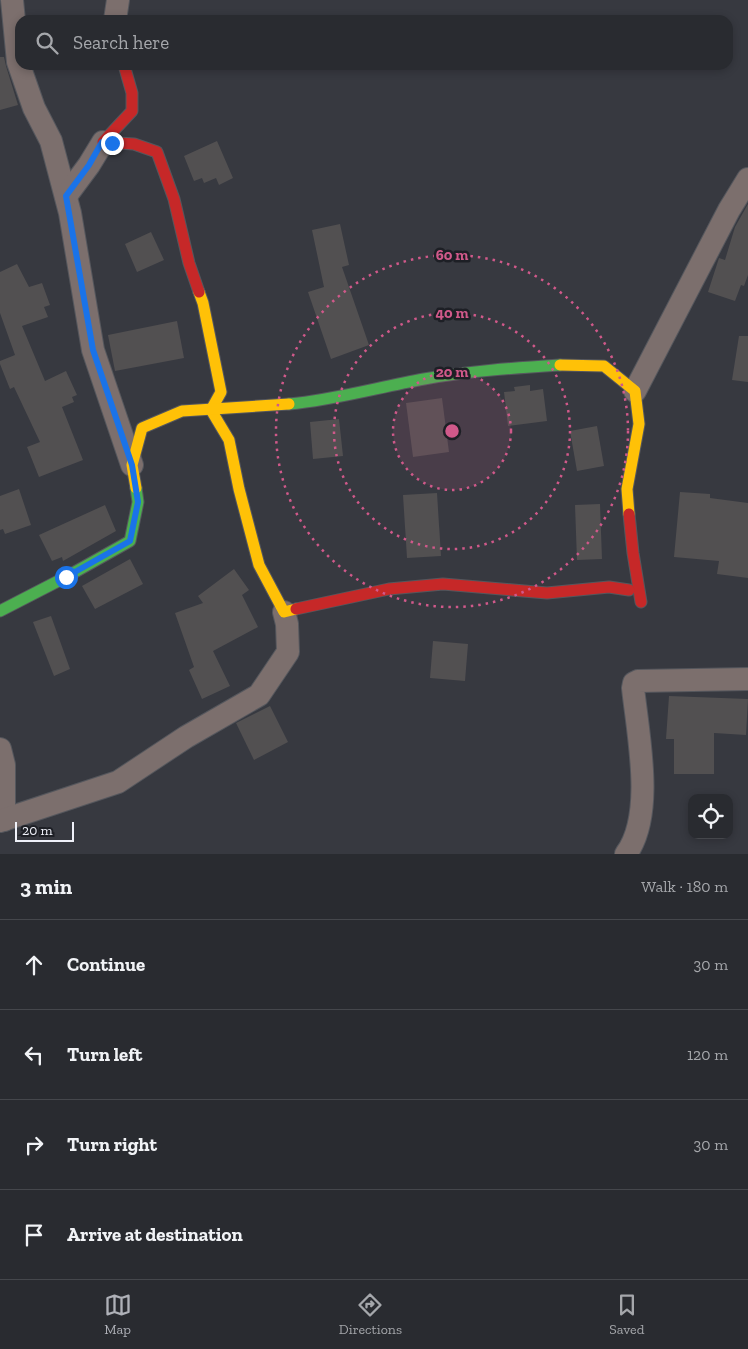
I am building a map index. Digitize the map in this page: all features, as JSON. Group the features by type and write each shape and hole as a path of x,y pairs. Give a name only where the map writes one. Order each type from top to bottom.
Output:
{"street":[{"path":"12,0 15,31"},
{"path":"116,15 118,0"},
{"path":"0,611 130,541 138,502 132,465 93,350 66,196 51,141 34,108 21,70"},
{"path":"66,196 89,165 102,142 132,112 132,93 125,70"},
{"path":"102,142 134,144 157,152 174,199 189,263 203,303 221,392 211,410"},
{"path":"641,602 633,553 627,489 639,424 635,391 729,210 748,179"},
{"path":"132,465 142,428 182,411 313,402 424,379 505,368 604,366 635,391"},
{"path":"0,749 4,765 2,820 118,782 186,736 259,695 288,652 287,624 284,612 258,565 229,440 211,410"},
{"path":"284,612 389,589 443,584 547,593 609,587 629,590"},
{"path":"626,854 639,827 644,792 634,683 638,681 748,679"}],"building":[{"path":"0,57 4,57 18,105 0,110"},
{"path":"217,141 233,178 219,185 216,178 204,183 202,178 194,181 184,156"},
{"path":"748,204 748,275 744,286 741,285 735,301 708,292 719,258 725,260 735,227"},
{"path":"340,224 349,265 342,267 369,345 331,359 308,292 324,287 312,230"},
{"path":"151,232 164,260 137,272 125,244"},
{"path":"17,264 29,287 42,283 50,305 44,307 48,317 22,326 45,381 66,371 77,395 72,397 74,402 62,407 83,460 39,477 27,447 40,442 14,387 10,389 0,364 0,361 15,355 0,313 0,272"},
{"path":"177,321 184,358 115,371 108,335"},
{"path":"739,336 748,336 748,382 732,380"},
{"path":"530,385 530,391 543,389 547,421 508,426 504,392 515,391 514,387"},
{"path":"442,398 449,452 413,457 406,403"},
{"path":"339,419 343,456 313,459 310,422"},
{"path":"597,426 604,466 577,471 570,431"},
{"path":"19,489 31,525 5,534 3,529 0,530 0,496"},
{"path":"680,492 710,494 710,498 748,503 748,578 717,574 719,561 674,557"},
{"path":"437,493 441,556 407,558 403,495"},
{"path":"600,504 602,559 577,560 575,505"},
{"path":"105,505 116,531 63,561 62,557 52,561 39,535"},
{"path":"130,559 143,584 95,609 82,586"},
{"path":"234,569 249,590 242,595 258,627 213,651 230,686 202,699 189,670 194,667 175,613 203,603 198,596"},
{"path":"51,616 70,669 54,676 33,622"},
{"path":"433,641 468,644 465,681 430,678"},
{"path":"669,696 748,699 746,735 714,733 714,774 674,774 674,739 666,739"},
{"path":"270,706 288,742 254,760 236,723"}],"traffic: fast":[{"path":"289,404 323,400 441,376 560,365"},
{"path":"0,611 130,541 138,502 136,488"}],"traffic: slow":[{"path":"199,292 203,303 221,392 211,410 229,440 239,489 259,565 284,612 296,609"},
{"path":"560,365 604,366 635,391 639,424 627,489 629,514"},
{"path":"136,488 132,465 142,428 182,411 289,404"}],"traffic: jam":[{"path":"125,70 132,93 132,111 103,142 134,144 157,152 174,199 189,263 199,292"},
{"path":"629,514 641,602"},
{"path":"296,609 389,589 443,584 547,593 609,587 629,590"}],"route":[{"path":"66,577 130,541 138,502 132,465 93,350 66,196 89,165 102,142 112,143"}]}
